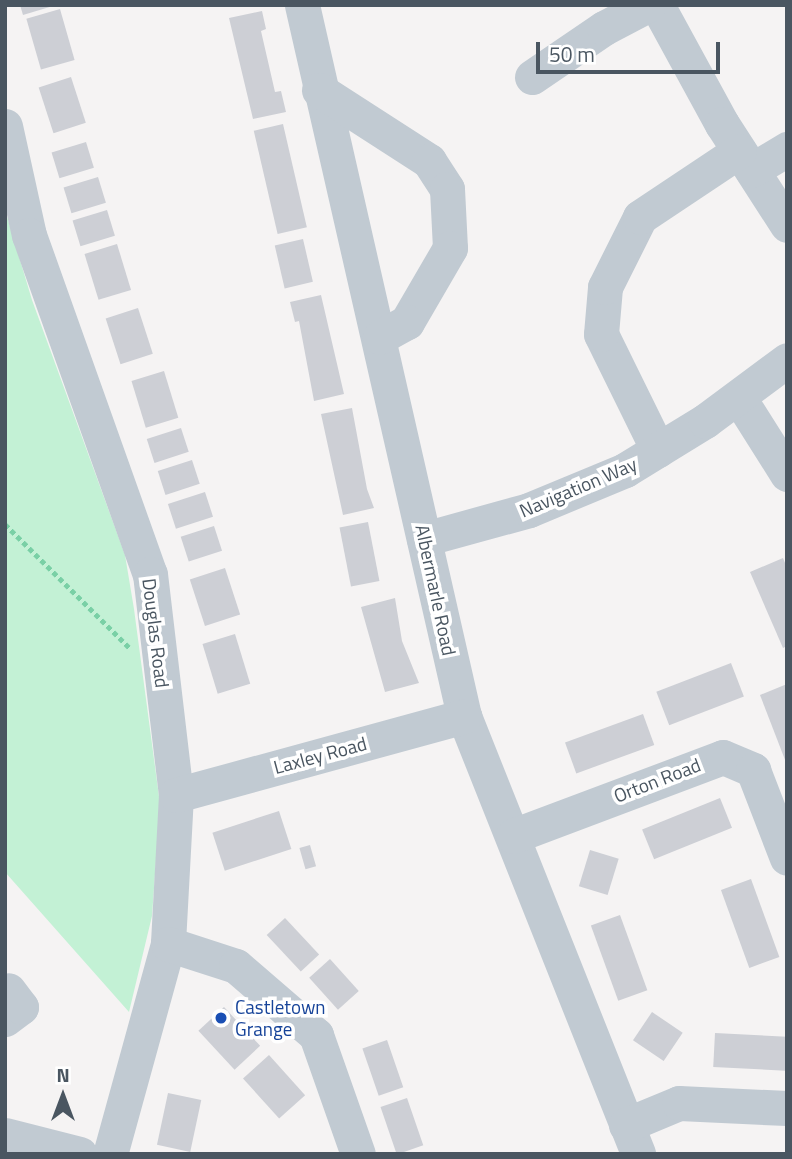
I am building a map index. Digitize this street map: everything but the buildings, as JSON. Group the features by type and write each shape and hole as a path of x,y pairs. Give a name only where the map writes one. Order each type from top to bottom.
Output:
{"street":[{"name":"Albermarle Road","path":"302,5 319,90 380,337 464,716 632,1140"},
{"path":"532,77 565,59 604,28 648,5"},
{"path":"657,5 745,160 787,225"},
{"path":"319,90 429,161 447,189 450,248 407,322 380,337"},
{"name":"Douglas Road","path":"5,126 29,235 150,574 176,794 168,944 110,1154"},
{"path":"659,450 601,334 605,287 640,216 745,160 787,149"},
{"name":"Navigation Way","path":"424,539 529,510 625,470 739,398 787,360"},
{"path":"739,398 787,474"},
{"name":"Laxley Road","path":"176,794 464,716"},
{"name":"Orton Road","path":"513,836 723,757 753,771 787,858"},
{"path":"168,944 236,966 316,1035 358,1154"},
{"path":"632,1140 679,1103 787,1108"},
{"path":"5,1135 80,1154"}],"path":[{"path":"5,524 162,680"}],"green space":[{"path":"5,210 32,300 125,555 134,609 160,804 152,916 129,1012 5,872"}],"place":[{"name":"Castletown Grange","path":"221,1018"}]}
